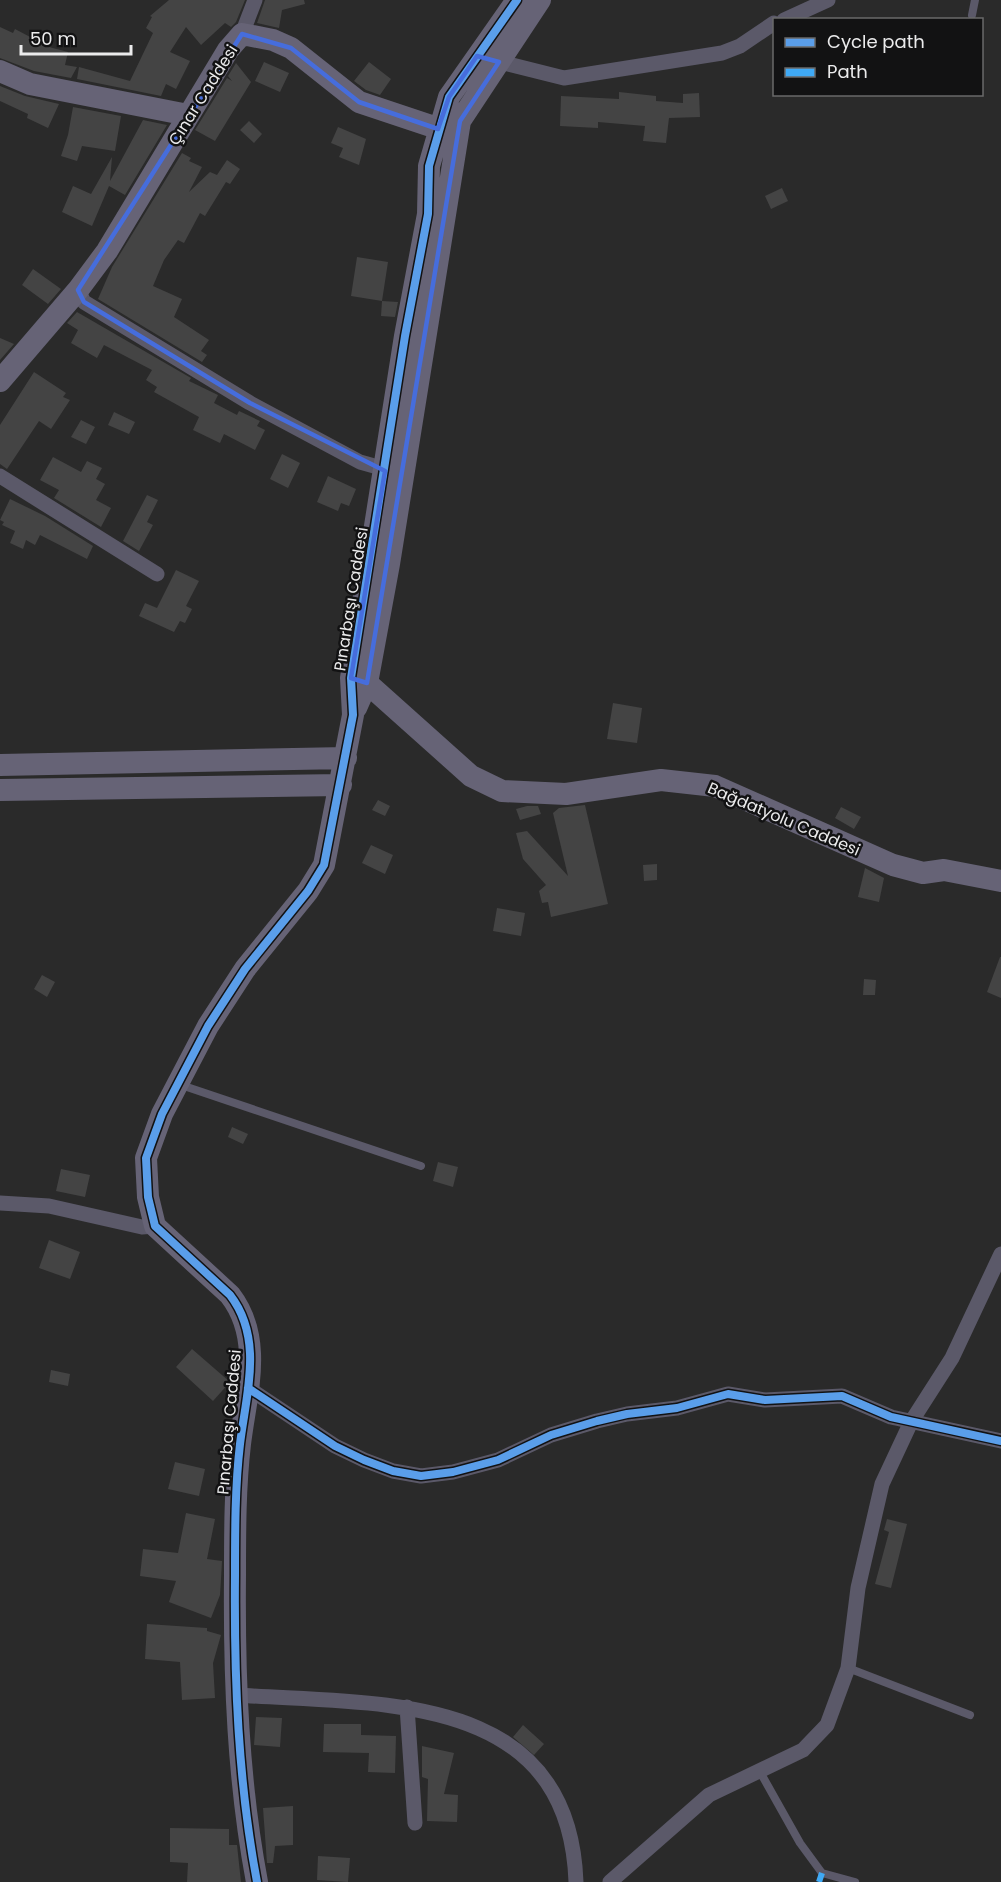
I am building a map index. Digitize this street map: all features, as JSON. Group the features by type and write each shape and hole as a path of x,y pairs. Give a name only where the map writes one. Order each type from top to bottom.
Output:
{"street":[{"path":"242,34 255,0"},
{"path":"448,131 449,97 517,0"},
{"name":"Pınarbaşı Caddesi","path":"257,1882 245,1809 233,1630 235,1501 249,1388 250,1336 239,1306 155,1226 148,1197 146,1158 177,1083 208,1026 245,969 318,878 330,843 394,471 405,336 428,214 429,166 448,131 460,121 540,0"},
{"path":"788,18 828,0"},
{"path":"477,56 564,78 722,53 740,46 773,24"},
{"name":"Çınar Caddesi","path":"3,373 78,290 107,251 228,50 242,34 273,40 291,48 359,102 448,131"},
{"path":"0,71 30,84 188,115"},
{"path":"78,290 84,302 241,398 360,462 394,471"},
{"path":"0,476 157,574"},
{"name":"Bağdatyolu Caddesi","path":"359,681 471,776 501,791 566,794 661,780 715,786 893,865 923,873 944,870 1001,881"},
{"path":"0,765 346,758"},
{"path":"0,790 341,785"},
{"path":"0,1203 50,1206 142,1227 155,1226"},
{"path":"610,1882 709,1795 804,1750 827,1725 848,1668 858,1588 882,1485 911,1422 952,1358 1001,1254"},
{"path":"249,1388 335,1446 393,1471 421,1476 453,1473 498,1460 551,1435 597,1421 627,1414 676,1408 728,1394 765,1400 842,1396 911,1422 1001,1441"},
{"path":"237,1695 407,1707 467,1722 496,1736 523,1757 556,1798 566,1819 576,1882"},
{"path":"407,1707 415,1823"}],"lane":[{"path":"972,15 975,0"},
{"path":"177,1083 421,1166"},
{"path":"848,1668 970,1715"},
{"path":"759,1770 800,1843 822,1873 855,1882"}],"highlighted area":[{"path":"242,34 291,48 359,102 438,129 449,97 477,56 499,62 460,121 367,683 351,678 385,471 250,403 84,302 78,290"}],"building":[{"path":"169,0 245,0 236,22 231,27 225,23 201,45 186,27 170,52 190,61 176,89 166,84 161,96 77,79 79,67 130,81 153,33 146,28 152,17 150,16"},
{"path":"265,0 304,0 305,4 282,10 279,28 257,23"},
{"path":"0,27 13,33 15,29 49,47 68,52 65,65 77,67 71,78 34,71 0,58"},
{"path":"264,62 289,73 280,92 255,81"},
{"path":"369,62 391,79 380,95 366,90 354,81"},
{"path":"236,63 251,82 215,141 195,130 227,78 232,81 228,76"},
{"path":"0,86 25,96 59,104 48,128 27,118 28,114 0,101"},
{"path":"619,92 656,96 656,101 683,103 683,94 699,93 700,117 669,118 666,143 643,141 645,126 598,122 598,128 560,126 561,96 619,99"},
{"path":"73,107 121,116 115,151 82,146 77,161 61,156 68,135"},
{"path":"143,120 167,125 125,195 109,186 92,226 62,212 73,186 91,194 112,157 110,181"},
{"path":"249,121 262,134 254,143 240,130"},
{"path":"338,127 366,139 359,165 339,157 343,148 331,143"},
{"path":"182,153 191,158 189,161 202,167 189,192 210,172 217,175 227,160 240,169 230,184 226,182 205,216 200,213 184,243 178,240 164,260 153,286 182,299 174,317 209,340 201,351 207,355 202,362 98,299 112,267"},
{"path":"782,188 788,201 771,209 765,196"},
{"path":"357,257 388,262 382,301 351,296"},
{"path":"33,269 61,289 48,304 22,285"},
{"path":"382,301 398,302 395,317 381,316"},
{"path":"77,312 191,378 189,381 218,395 214,403 237,415 239,411 260,421 257,426 265,430 255,450 224,434 220,443 193,430 199,417 154,392 157,387 146,380 152,370 104,345 97,358 71,343 78,330 67,323"},
{"path":"0,338 14,344 0,360"},
{"path":"34,372 66,393 63,397 70,400 51,429 39,421 7,469 0,464 0,425"},
{"path":"114,412 135,422 129,434 108,425"},
{"path":"81,420 95,427 86,444 71,437"},
{"path":"282,454 300,463 288,488 270,479"},
{"path":"53,457 81,472 87,461 102,468 96,479 105,484 96,500 111,508 101,527 54,498 59,490 40,480"},
{"path":"328,476 356,489 349,506 341,503 338,511 317,502"},
{"path":"147,495 158,500 147,522 153,525 139,551 123,541"},
{"path":"10,499 45,516 93,546 87,559 40,535 35,545 26,540 23,549 10,543 15,531 2,525 4,522 0,520"},
{"path":"176,570 199,581 186,606 192,609 185,623 180,621 174,632 139,616 145,603 157,608"},
{"path":"613,703 642,708 637,743 607,739"},
{"path":"378,800 390,806 385,816 372,810"},
{"path":"585,805 608,904 551,917 548,902 542,903 539,891 546,885 523,859 516,833 527,831 568,876 553,813 559,808"},
{"path":"538,806 541,814 520,820 516,809"},
{"path":"841,807 861,817 854,829 835,818"},
{"path":"371,845 393,855 385,874 362,863"},
{"path":"657,864 657,880 644,881 643,865"},
{"path":"865,868 884,878 879,902 858,897"},
{"path":"497,908 525,913 521,936 493,931"},
{"path":"1001,957 1001,998 987,992"},
{"path":"42,975 55,982 47,997 34,989"},
{"path":"864,979 876,980 875,995 863,995"},
{"path":"232,1127 248,1134 243,1144 228,1137"},
{"path":"438,1162 458,1167 453,1187 433,1181"},
{"path":"61,1169 90,1175 85,1197 56,1191"},
{"path":"49,1240 80,1252 70,1279 39,1268"},
{"path":"192,1349 230,1382 213,1401 176,1367"},
{"path":"51,1370 70,1374 68,1386 49,1382"},
{"path":"175,1462 205,1469 199,1496 168,1489"},
{"path":"186,1513 215,1519 207,1559 222,1561 220,1595 211,1618 169,1602 176,1581 140,1576 143,1549 178,1553"},
{"path":"887,1519 907,1524 891,1588 875,1584 889,1532 884,1530"},
{"path":"147,1624 207,1628 207,1631 221,1635 213,1663 215,1698 182,1700 180,1662 145,1659"},
{"path":"256,1717 282,1718 280,1747 254,1745"},
{"path":"324,1724 361,1724 361,1735 396,1736 395,1773 368,1772 369,1753 323,1752"},
{"path":"523,1725 544,1744 534,1755 513,1737"},
{"path":"422,1746 454,1753 444,1794 458,1795 457,1822 427,1821 428,1779 422,1777"},
{"path":"293,1806 293,1845 275,1846 273,1863 267,1863 263,1808"},
{"path":"170,1828 229,1829 229,1845 237,1845 241,1882 187,1882 188,1863 170,1862"},
{"path":"318,1856 350,1858 348,1882 317,1880"}],"marked path":[{"path":"819,1882 822,1873"}],"cycle path":[{"path":"257,1882 241,1768 235,1652 236,1493 250,1367 250,1348 247,1330 230,1295 155,1226 148,1197 146,1158 162,1114 208,1026 245,969 308,891 324,865 353,715 351,678 405,336 428,214 429,166 449,97 517,0"},
{"path":"248,1388 335,1446 393,1471 421,1476 453,1472 498,1460 551,1435 597,1421 627,1414 677,1408 728,1394 765,1400 842,1396 891,1417 1001,1441"}]}
